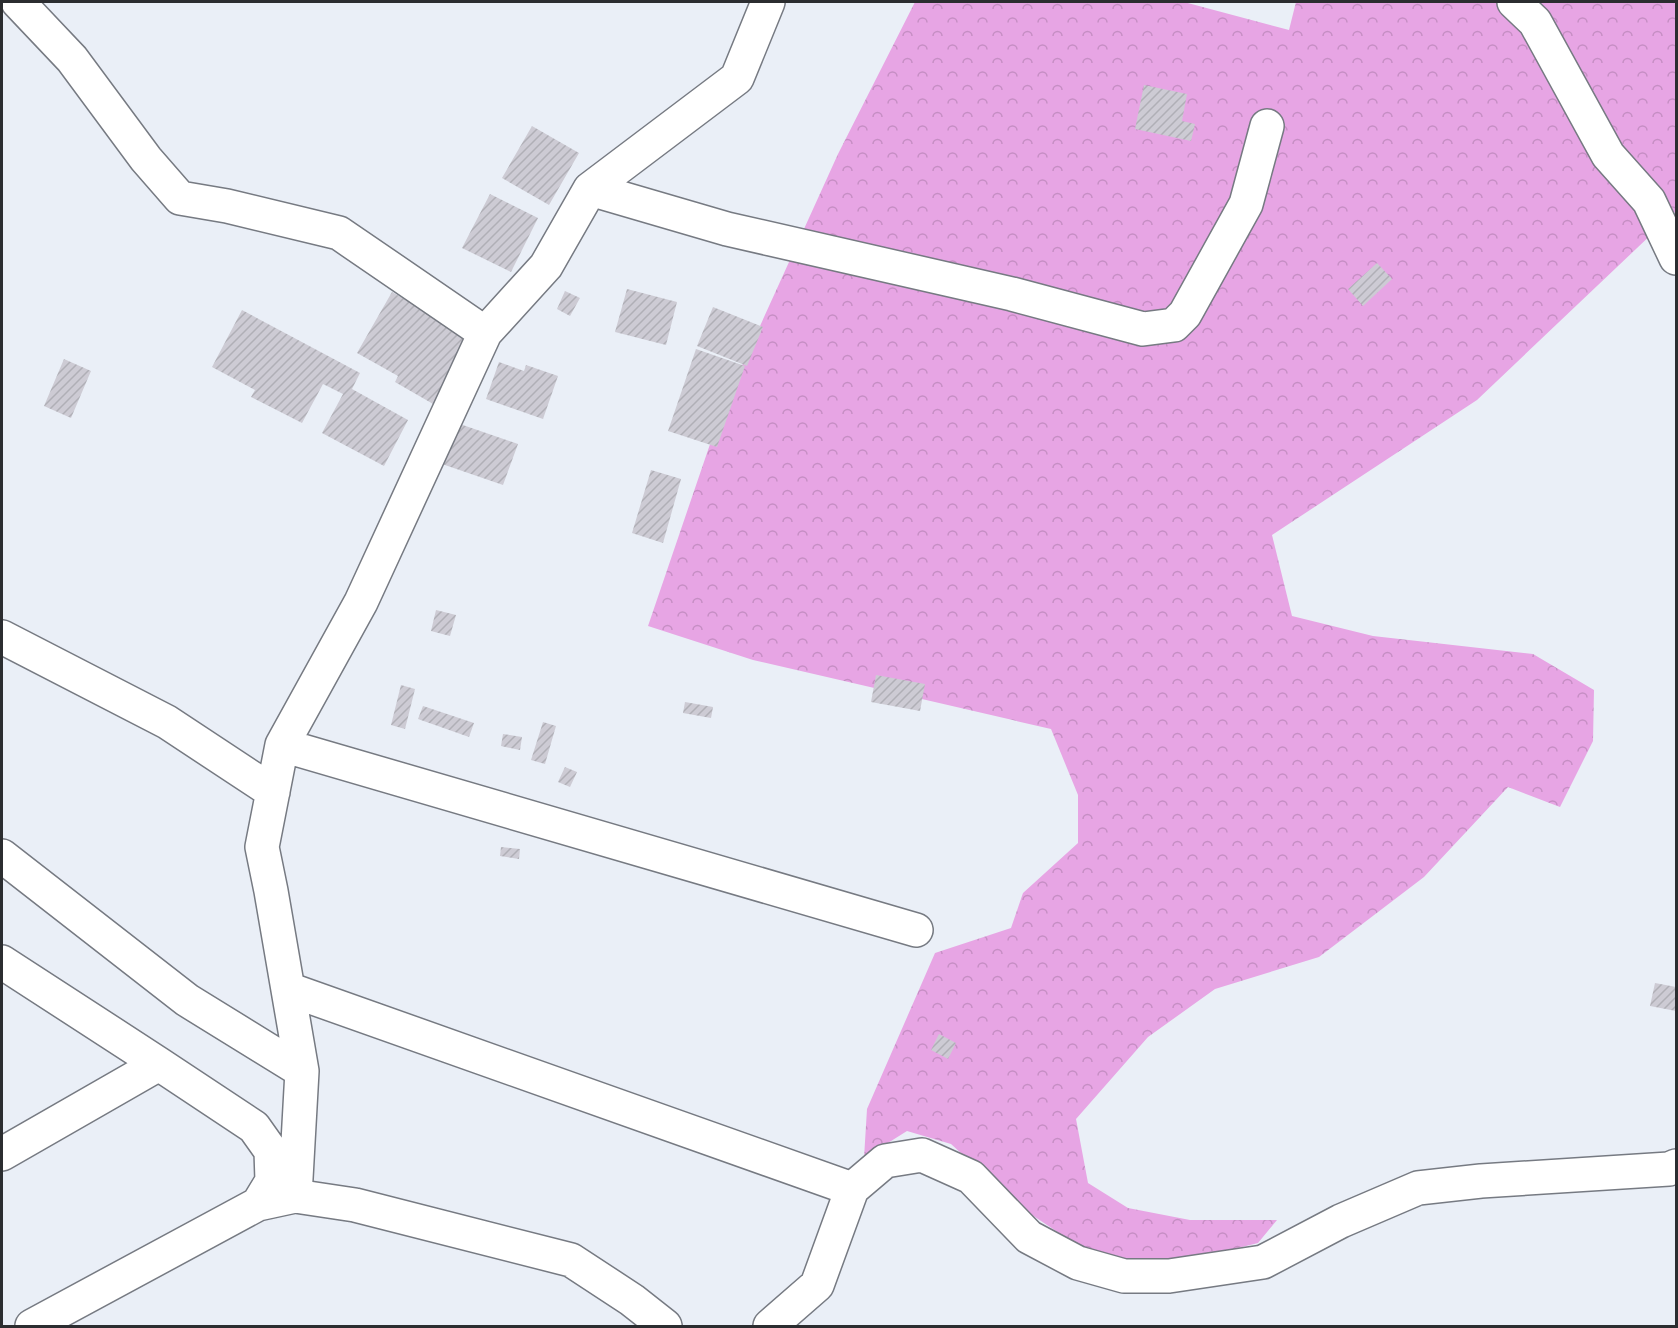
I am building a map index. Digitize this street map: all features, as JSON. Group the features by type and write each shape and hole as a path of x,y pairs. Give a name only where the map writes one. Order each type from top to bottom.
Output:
{"street":[{"path":"18,2 72,59 146,159 180,198 227,206 339,233 485,333"},
{"path":"295,1196 302,1071 262,847 282,745 361,602 485,333 546,266 590,189 736,78 768,2"},
{"path":"1514,2 1535,22 1608,155 1649,201 1677,258"},
{"path":"590,189 728,229 1011,294 1143,329 1174,325 1185,314 1246,204 1267,126"},
{"path":"2,637 166,722 273,792"},
{"path":"282,745 916,930"},
{"path":"2,856 187,1000 302,1071"},
{"path":"2,962 254,1127 271,1151 272,1181 258,1204"},
{"path":"288,989 852,1189"},
{"path":"2,1154 159,1064"},
{"path":"770,1326 817,1285 852,1189 885,1161 922,1155 971,1177 1029,1238 1078,1263 1124,1276 1168,1276 1263,1262 1341,1221 1418,1188 1481,1181 1669,1169 1677,1166"},
{"path":"32,1326 258,1204 295,1196 355,1205 571,1260 632,1300 665,1326"}],"green space":[{"path":"915,2 1184,2 1289,30 1296,2 1676,2 1676,211 1477,400 1272,535 1292,616 1373,636 1533,654 1594,690 1593,741 1560,807 1508,787 1424,877 1319,957 1215,989 1148,1037 1076,1119 1088,1183 1128,1208 1190,1220 1277,1220 1258,1243 1206,1256 1153,1260 1112,1259 1086,1251 1020,1207 951,1144 907,1131 864,1158 867,1109 935,953 1011,928 1023,893 1078,843 1078,795 1051,729 753,660 648,626 721,412 838,154"}],"building":[{"path":"1144,85 1187,94 1182,121 1195,124 1191,141 1135,129"},
{"path":"532,126 579,153 549,205 502,178"},
{"path":"490,194 538,218 511,272 462,248"},
{"path":"1377,263 1392,279 1363,306 1348,289"},
{"path":"627,289 677,302 666,345 615,332"},
{"path":"565,291 580,298 570,316 557,309"},
{"path":"392,292 478,341 440,408 395,382 398,376 357,353"},
{"path":"713,307 763,327 747,366 697,346"},
{"path":"242,310 360,373 352,389 408,420 384,466 322,433 343,394 323,384 302,423 251,397 255,390 212,367"},
{"path":"696,349 745,366 717,447 668,431"},
{"path":"64,359 91,371 71,418 44,406"},
{"path":"499,362 524,371 526,365 558,376 543,419 486,399"},
{"path":"457,423 518,444 503,485 442,464"},
{"path":"651,470 681,479 663,543 632,533"},
{"path":"436,610 456,615 450,636 431,631"},
{"path":"876,675 925,684 920,711 871,702"},
{"path":"401,685 415,689 405,729 391,725"},
{"path":"685,702 713,707 711,718 683,713"},
{"path":"423,706 474,723 469,737 418,719"},
{"path":"543,722 556,726 545,764 531,760"},
{"path":"503,734 522,737 520,750 501,746"},
{"path":"565,767 577,772 570,787 558,782"},
{"path":"501,847 520,849 519,859 500,856"},
{"path":"1655,983 1676,987 1676,1011 1650,1006"},
{"path":"939,1034 956,1043 948,1059 931,1050"}]}
